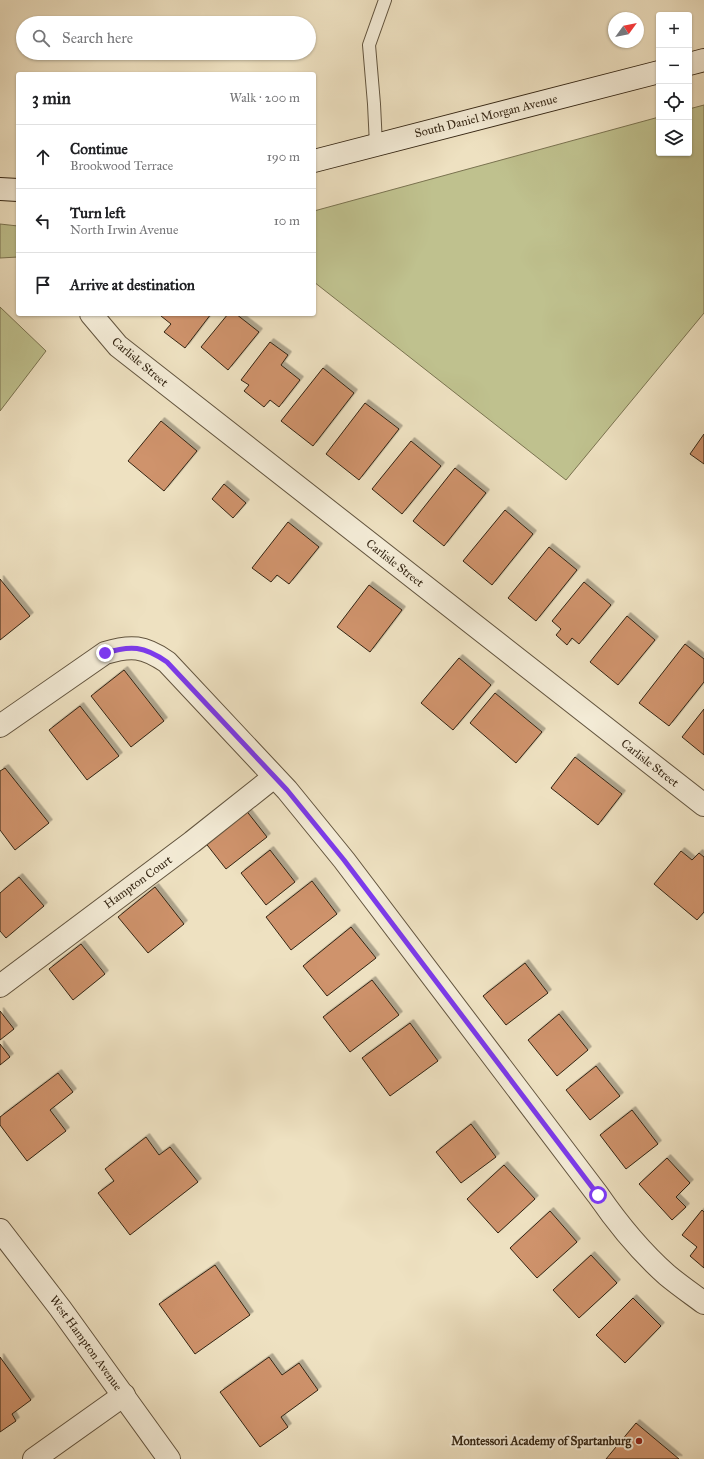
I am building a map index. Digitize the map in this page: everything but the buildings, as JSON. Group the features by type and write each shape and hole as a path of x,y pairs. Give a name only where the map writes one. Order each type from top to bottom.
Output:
{"street":[{"path":"692,63 704,60"},
{"name":"South Daniel Morgan Avenue","path":"316,160 656,73"},
{"path":"0,189 16,190"},
{"name":"Carlisle Street","path":"93,316 118,346 704,805"},
{"path":"0,726 105,653 123,648 142,649 155,654 167,662 274,777 344,860 618,1224 668,1275 704,1303"},
{"name":"Hampton Court","path":"0,986 192,842 274,777"},
{"name":"West Hampton Avenue","path":"0,1230 60,1308 169,1459"},
{"path":"34,1459 124,1395"}],"lane":[{"path":"376,145 374,104 368,45 385,0"}],"green space":[{"path":"704,105 704,313 566,480 316,284 316,210 656,118 656,156 692,156 692,108"},
{"path":"0,224 16,226 16,257 0,258"},
{"path":"0,307 46,351 0,411"}],"place":[{"name":"Montessori Academy of Spartanburg","path":"639,1441"}],"route":[{"path":"105,653 123,648 142,649 155,654 167,662 287,790 344,860 598,1195"}]}
